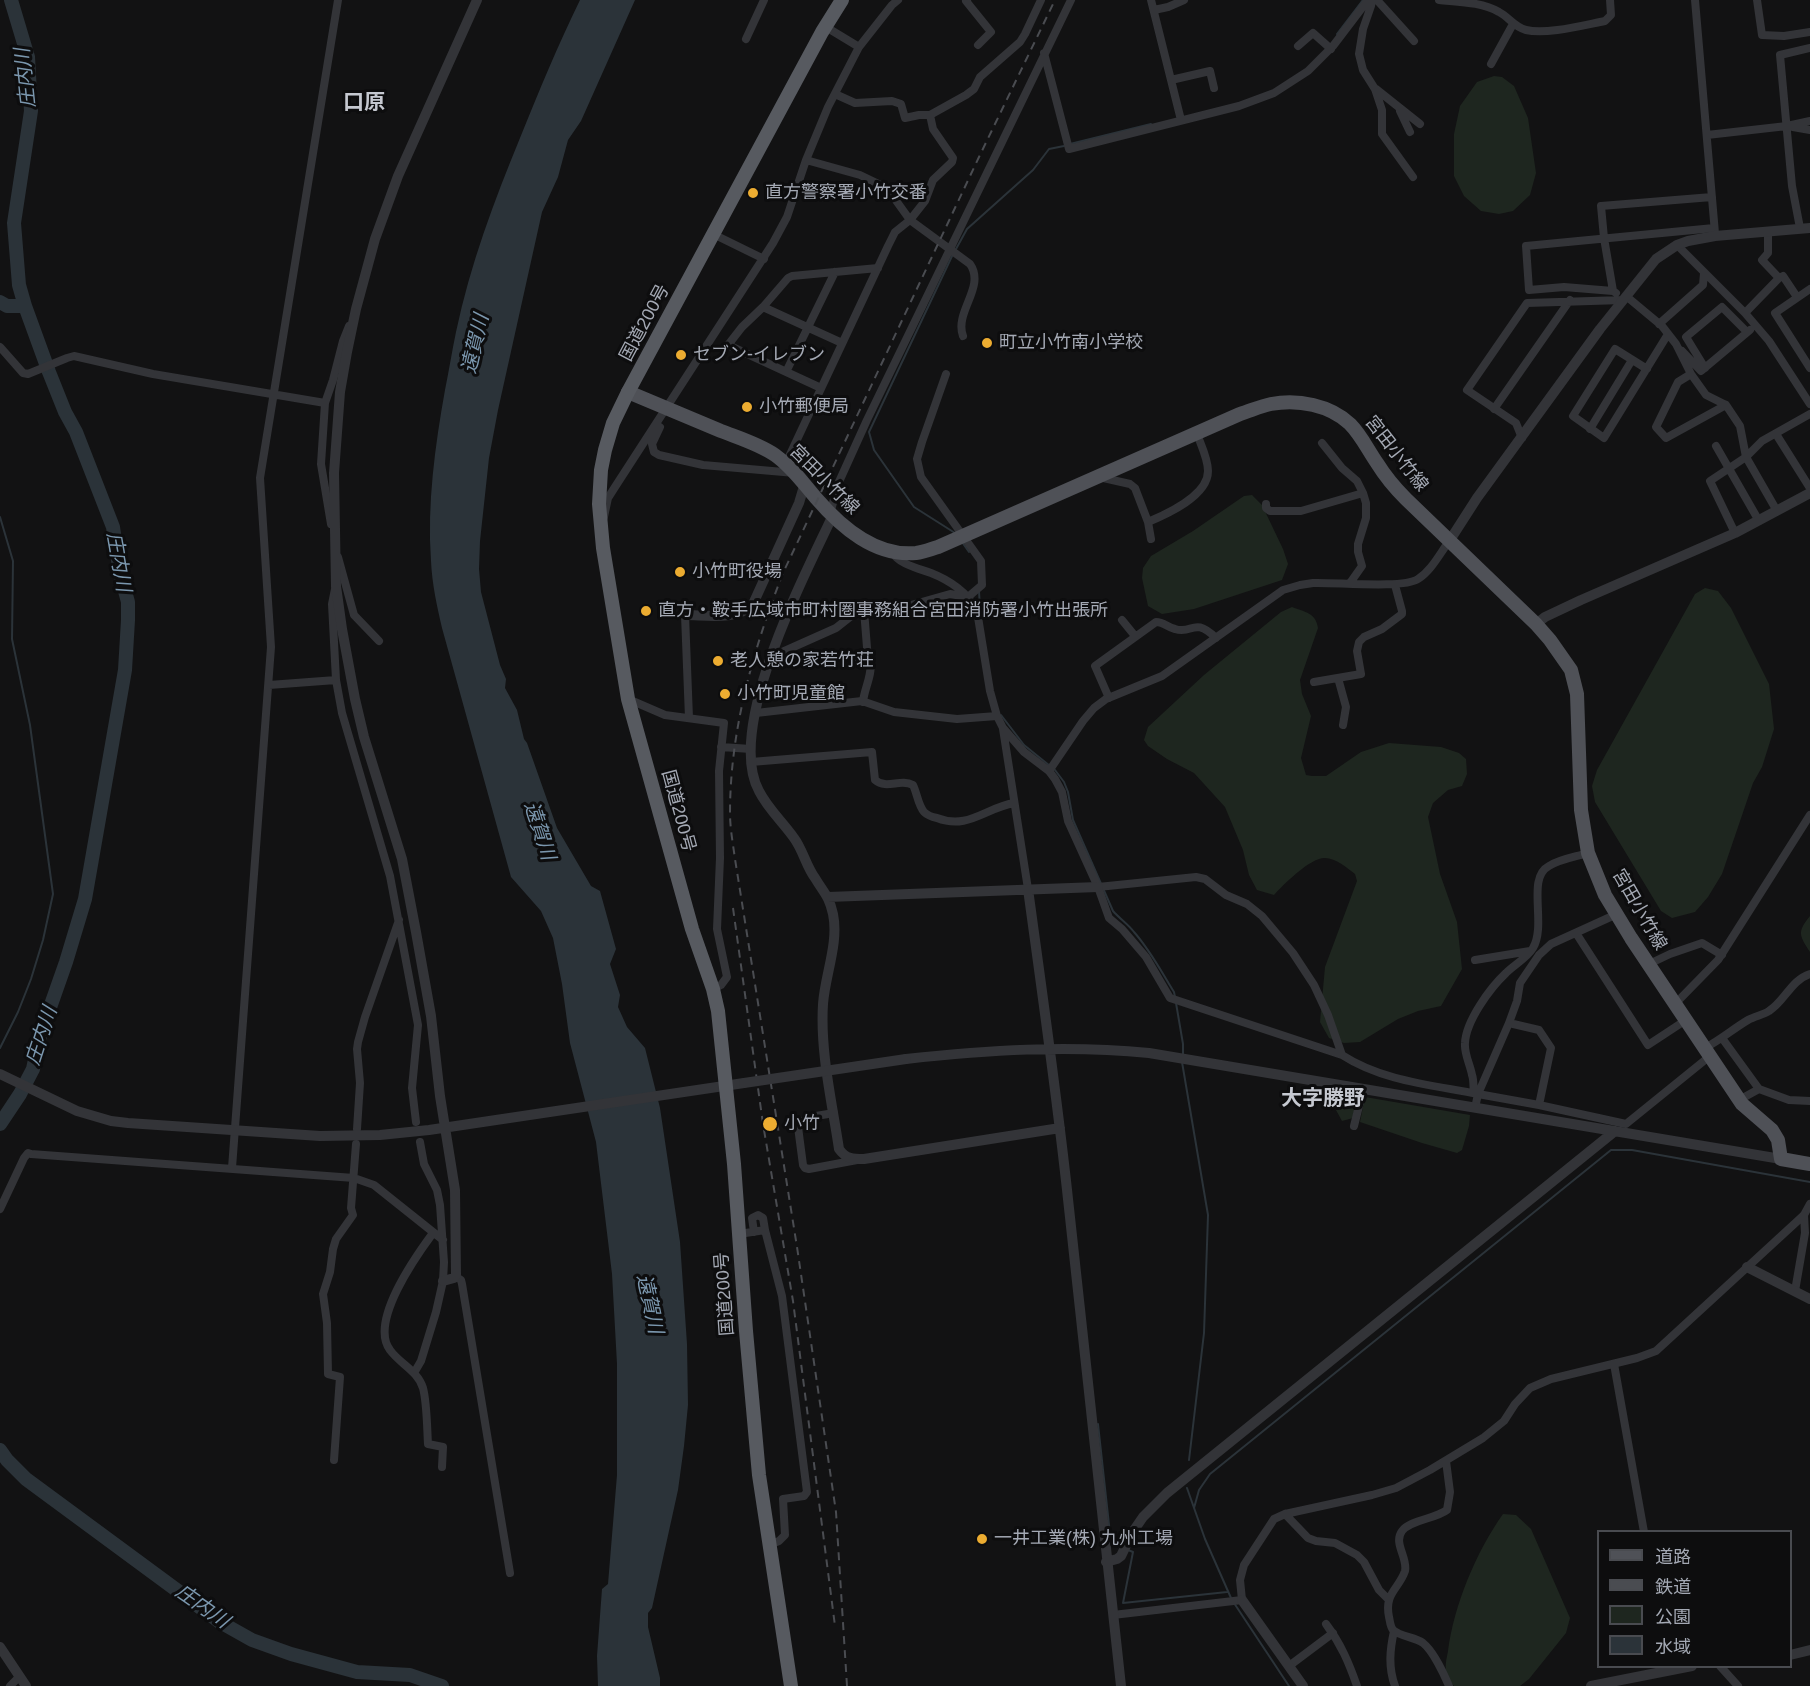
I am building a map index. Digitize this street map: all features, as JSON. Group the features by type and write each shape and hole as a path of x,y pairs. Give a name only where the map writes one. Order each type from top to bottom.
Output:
{"highway":[{"name":"国道200号","path":"791,1686 759,1475 739,1234 721,1086 718,1011 713,989 692,929 628,699 601,529 600,487 605,450 613,423 628,392 842,0"}],"main road":[{"name":"宮田小竹線","path":"628,392 763,448 795,473 831,515 861,539 883,549 916,553 938,547 1240,414 1271,404 1290,402 1321,407 1350,423 1390,481 1406,499 1536,624 1571,670 1577,694 1581,810 1588,853 1605,894 1739,1100 1772,1130 1778,1140 1781,1159"},
{"path":"1781,1159 1810,1164"}],"street":[{"path":"232,1168 271,647 260,478 338,0"},
{"path":"455,1276 455,1190 450,1127 402,859 364,737 348,668 336,586 334,473 342,382 354,315 375,239 394,187 477,0"},
{"path":"746,39 764,0"},
{"path":"601,529 608,498 764,259 787,217 819,128 860,47 898,0"},
{"path":"967,0 991,32 978,45"},
{"path":"835,94 855,103 892,100 901,104 905,118 930,115 974,89 980,77 1020,42 1041,0"},
{"path":"864,1159 848,1158 839,1149 824,1048 823,1003 834,933 833,917 828,897 814,878 795,839 769,808 753,780 751,749 756,713 771,657 785,619 831,515 838,484 949,249 1071,0"},
{"path":"1151,0 1181,120"},
{"path":"1154,10 1184,0"},
{"path":"1044,53 1069,149 1239,106 1275,93 1308,71 1331,49 1370,0"},
{"path":"1370,0 1371,6 1363,29 1359,54 1363,70 1375,89 1382,110 1382,134 1413,177"},
{"path":"1377,0 1414,41"},
{"path":"1439,0 1473,2 1501,13 1526,30 1539,32 1605,21 1611,15 1610,0"},
{"path":"1695,0 1715,232"},
{"path":"1757,0 1762,35 1784,36 1810,32"},
{"path":"1491,64 1514,24"},
{"path":"826,27 860,47"},
{"path":"1298,46 1313,33 1331,49"},
{"path":"1755,326 1701,371 1659,324 1613,291 1564,287 1529,290 1526,246 1604,238 1805,228 1792,186 1780,55 1810,48"},
{"path":"1171,80 1210,71 1214,88"},
{"path":"1375,89 1420,124"},
{"path":"1399,108 1410,132"},
{"path":"689,718 685,615 735,615 753,604 799,503 795,473 821,388 895,232 910,220 925,201 933,180 952,162 953,158 933,129 930,115"},
{"path":"1707,135 1810,122"},
{"path":"1787,126 1810,130"},
{"path":"806,160 860,175 888,188 910,220 970,264 975,270 974,285 961,330 963,336"},
{"path":"1613,291 1601,206 1712,197"},
{"path":"1768,231 1768,253 1762,260 1779,278"},
{"path":"1049,771 1094,708 1109,698 1155,680 1283,591 1313,583 1395,585 1415,581 1423,575 1600,329 1656,259 1677,245 1715,232"},
{"path":"713,234 764,259"},
{"path":"1677,245 1745,313 1769,341 1810,404"},
{"path":"821,388 728,345 788,278 878,268"},
{"path":"786,372 835,272"},
{"path":"1659,324 1703,285 1704,273"},
{"path":"1745,313 1783,276 1797,297"},
{"path":"1810,289 1774,313 1810,368"},
{"path":"1522,438 1516,423 1467,390 1527,303 1625,298"},
{"path":"1494,409 1570,300"},
{"path":"763,307 842,343"},
{"path":"1705,368 1686,337 1722,307 1748,332"},
{"path":"354,315 343,341 325,403 321,464 335,547 354,615 379,641"},
{"path":"1647,369 1615,350 1573,416 1604,438 1647,369 1668,334"},
{"path":"1676,344 1691,374 1706,395 1726,405 1740,426 1746,457 1777,511"},
{"path":"0,347 23,373 28,375 74,356 153,374 325,403"},
{"path":"1590,429 1632,360"},
{"path":"946,374 917,459 921,477 981,561 982,585 968,597"},
{"path":"1691,374 1678,382 1656,427 1666,438 1726,405"},
{"path":"668,409 652,444 654,452 659,455 703,465 795,473"},
{"path":"1735,533 1710,481 1746,457 1762,441 1810,414"},
{"path":"1148,522 1170,514 1187,502 1206,480 1207,463 1197,434"},
{"path":"1776,434 1810,488"},
{"path":"1322,443 1342,468 1357,481 1366,503 1366,518 1358,544 1362,566 1350,583"},
{"path":"1716,446 1759,521"},
{"path":"1099,477 1130,484 1135,488 1148,522 1151,538"},
{"path":"1266,504 1266,508 1270,511 1301,511 1363,492"},
{"path":"1536,624 1554,612 1735,533 1810,493"},
{"path":"891,551 905,564 948,581 974,604 990,691 997,716 1003,728 1024,752 1049,771 1062,792 1068,820 1098,887 1109,918 1122,929 1146,957 1170,998 1342,1055 1357,1065 1382,1074 1539,1104 1626,1124 1733,1029 1768,1011 1790,988 1804,976 1810,974"},
{"path":"1314,682 1361,674 1357,651 1359,642 1402,614 1395,585"},
{"path":"336,586 332,604 336,680 342,713 378,832 399,920 418,1025 412,1088 416,1122"},
{"path":"771,657 836,628 864,609 879,606 904,607 950,594 968,597"},
{"path":"863,702 871,667 868,660 864,609"},
{"path":"1122,620 1135,636"},
{"path":"1109,698 1095,666 1156,622 1177,630 1195,626 1202,627 1216,638"},
{"path":"849,657 868,660"},
{"path":"1338,678 1346,707 1343,725"},
{"path":"269,685 336,680"},
{"path":"628,699 665,715 724,723 719,778 720,858 717,928 727,977 721,985 713,989"},
{"path":"756,713 863,702 894,712 957,720 997,716"},
{"path":"1003,728 1028,889 1060,1128 1121,1686"},
{"path":"722,747 751,749"},
{"path":"751,762 872,752 875,780 880,784 903,782 913,785 922,808 932,817 961,822 980,816 1001,805 1014,803"},
{"path":"1675,1004 1722,955 1810,815"},
{"path":"1475,1108 1476,1093 1464,1048 1465,1035 1479,1006 1491,990 1504,974 1534,947 1539,930 1537,884 1542,871 1555,863 1588,853"},
{"path":"828,897 1098,887 1196,877 1205,879 1226,895 1247,904 1262,916 1293,953 1314,985 1328,1015 1342,1055"},
{"path":"1476,1093 1509,1023 1517,1001 1520,983 1543,951 1617,914"},
{"path":"357,1130 360,1083 358,1042 399,920"},
{"path":"1576,933 1648,1045 1686,1020"},
{"path":"1649,964 1670,954 1702,944 1722,955"},
{"path":"1475,960 1543,951"},
{"path":"1509,1023 1539,1030 1551,1048 1539,1104"},
{"path":"1722,1038 1759,1089 1789,1100 1810,1101"},
{"path":"1,1074 66,1107 92,1116 128,1123 341,1136 380,1135 450,1127 906,1059 1050,1048 1122,1050 1182,1058 1781,1159"},
{"path":"1739,1100 1759,1089"},
{"path":"1355,1124 1363,1090"},
{"path":"834,1113 810,1117 800,1122 798,1127 805,1168 1060,1128"},
{"path":"1106,1562 1117,1560 1143,1517 1167,1493 1615,1131"},
{"path":"414,1373 421,1361 443,1281 440,1205 437,1190 426,1168 420,1142"},
{"path":"334,1460 340,1377 328,1374 327,1323 323,1294 336,1239 352,1215 356,1144"},
{"path":"0,1209 28,1154 232,1168 354,1178 374,1185 443,1240"},
{"path":"1303,1686 1239,1600 1240,1580 1244,1565 1274,1519 1286,1514 1396,1488 1483,1438 1504,1420 1530,1388 1551,1379 1637,1358 1656,1351 1804,1215 1810,1204"},
{"path":"754,1232 752,1218 758,1215 763,1218 782,1296 807,1491 804,1496 783,1499 785,1535 779,1541 769,1545"},
{"path":"1795,1292 1805,1233 1804,1215"},
{"path":"739,1234 765,1230"},
{"path":"433,1233 399,1285 388,1310 385,1337 388,1348 414,1373 423,1389 428,1444 443,1448 442,1467"},
{"path":"1747,1267 1810,1299"},
{"path":"443,1281 455,1276"},
{"path":"455,1276 461,1280 462,1284 510,1573"},
{"path":"1614,1364 1644,1530"},
{"path":"1446,1461 1450,1492 1447,1510 1441,1515 1409,1525 1402,1530 1399,1542 1406,1567 1387,1608 1390,1625 1394,1631 1423,1643 1449,1686"},
{"path":"1286,1514 1308,1538 1335,1543 1357,1555 1364,1562 1379,1590 1389,1600"},
{"path":"1113,1615 1239,1600"},
{"path":"1326,1624 1339,1641 1357,1686"},
{"path":"1394,1631 1390,1647 1390,1664 1395,1686"},
{"path":"1289,1666 1333,1633"},
{"path":"0,1647 22,1682 10,1686"},
{"path":"1792,1655 1810,1650"},
{"path":"1591,1686 1652,1670 1674,1668"},
{"path":"1722,1668 1738,1686"}],"green space":[{"path":"1494,76 1502,77 1514,86 1528,118 1536,173 1530,195 1513,211 1499,214 1481,211 1464,196 1454,176 1454,134 1460,106 1477,82"},
{"path":"1252,495 1262,505 1283,549 1288,564 1282,580 1194,609 1162,614 1148,606 1142,578 1143,568 1151,556 1244,496"},
{"path":"1705,588 1718,591 1731,608 1769,684 1774,729 1722,874 1708,897 1695,912 1672,918 1661,911 1595,802 1592,786 1597,770 1695,594"},
{"path":"1292,607 1312,616 1318,628 1300,680 1302,694 1311,716 1301,758 1306,775 1326,776 1361,752 1389,743 1441,747 1459,753 1466,759 1467,774 1462,786 1448,790 1433,803 1428,817 1440,874 1457,922 1462,969 1441,1006 1418,1011 1398,1019 1360,1042 1344,1043 1329,1038 1320,1022 1325,967 1357,881 1355,874 1341,864 1325,858 1312,862 1298,872 1274,895 1257,890 1249,875 1243,850 1225,807 1194,773 1167,759 1148,746 1144,740 1148,727 1204,675 1281,612"},
{"path":"1810,916 1810,952 1801,930"},
{"path":"1325,1090 1357,1095 1353,1118 1342,1121"},
{"path":"1365,1097 1470,1115 1462,1150 1457,1153 1360,1122"},
{"path":"1503,1514 1516,1515 1531,1529 1570,1618 1566,1633 1529,1679 1520,1686 1454,1686 1447,1676 1446,1665 1455,1616 1475,1562"}],"water":[{"name":"遠賀川","path":"580,0 635,0 581,121 568,140 558,177 542,212 489,458 479,569 481,592 500,665 506,679 505,688 517,710 524,739 557,828 591,886 600,891 616,949 610,964 620,995 618,1007 627,1027 645,1048 660,1108 680,1242 687,1344 688,1405 678,1490 652,1608 648,1613 648,1627 660,1686 598,1686 597,1656 602,1589 608,1584 617,1475 617,1364 612,1274 596,1142 570,1043 553,938 541,911 511,877 442,628 434,587 430,540 431,497 441,411 468,282 510,162"}],"waterway":[{"name":"庄内川","path":"0,1124 33,1069 40,1036 85,899 125,670 128,620 128,602 120,573 113,527 76,432 65,412 49,372 19,285 14,223 31,111 28,57 11,0"},
{"path":"1337,34 1363,0"},
{"path":"1070,144 1151,124"},
{"path":"956,249 967,229 1033,170 1049,149 1064,146"},
{"path":"953,254 869,432 874,450 914,507 955,533"},
{"path":"0,302 7,306 25,306"},
{"path":"0,517 13,561 12,639 30,725 53,894 43,940 31,979 0,1048"},
{"path":"962,542 969,552"},
{"path":"979,591 980,609"},
{"path":"1001,715 1024,745 1055,770 1064,782 1073,820 1113,911 1132,929 1145,946 1175,997"},
{"path":"1176,1003 1183,1056"},
{"path":"1182,1062 1208,1215 1204,1333 1189,1460"},
{"path":"1194,1508 1199,1490 1210,1474 1611,1150 1632,1150 1810,1182"},
{"path":"1098,1424 1111,1543 1122,1548"},
{"name":"庄内川","path":"0,1450 26,1479 220,1622 252,1640 291,1654 357,1672 410,1675 442,1686"},
{"path":"1187,1488 1205,1539 1231,1598"},
{"path":"1128,1550 1133,1552 1123,1603 1227,1592"},
{"path":"1234,1603 1289,1686"}],"railway":[{"path":"847,1686 836,1512 732,836 730,813 734,751 753,661 783,573 1055,0"},
{"path":"733,908 763,1124 793,1301 835,1626"}],"place":[{"name":"直方警察署小竹交番","path":"753,193"},
{"name":"町立小竹南小学校","path":"987,343"},
{"name":"セブン-イレブン","path":"681,355"},
{"name":"小竹郵便局","path":"747,407"},
{"name":"小竹町役場","path":"680,572"},
{"name":"直方・鞍手広域市町村圏事務組合宮田消防署小竹出張所","path":"646,611"},
{"name":"老人憩の家若竹荘","path":"718,661"},
{"name":"小竹町児童館","path":"725,694"},
{"name":"小竹","path":"770,1124"},
{"name":"一井工業(株) 九州工場","path":"982,1539"}],"district":[{"name":"口原","path":"364,103"},
{"name":"大字勝野","path":"1323,1099"}]}
